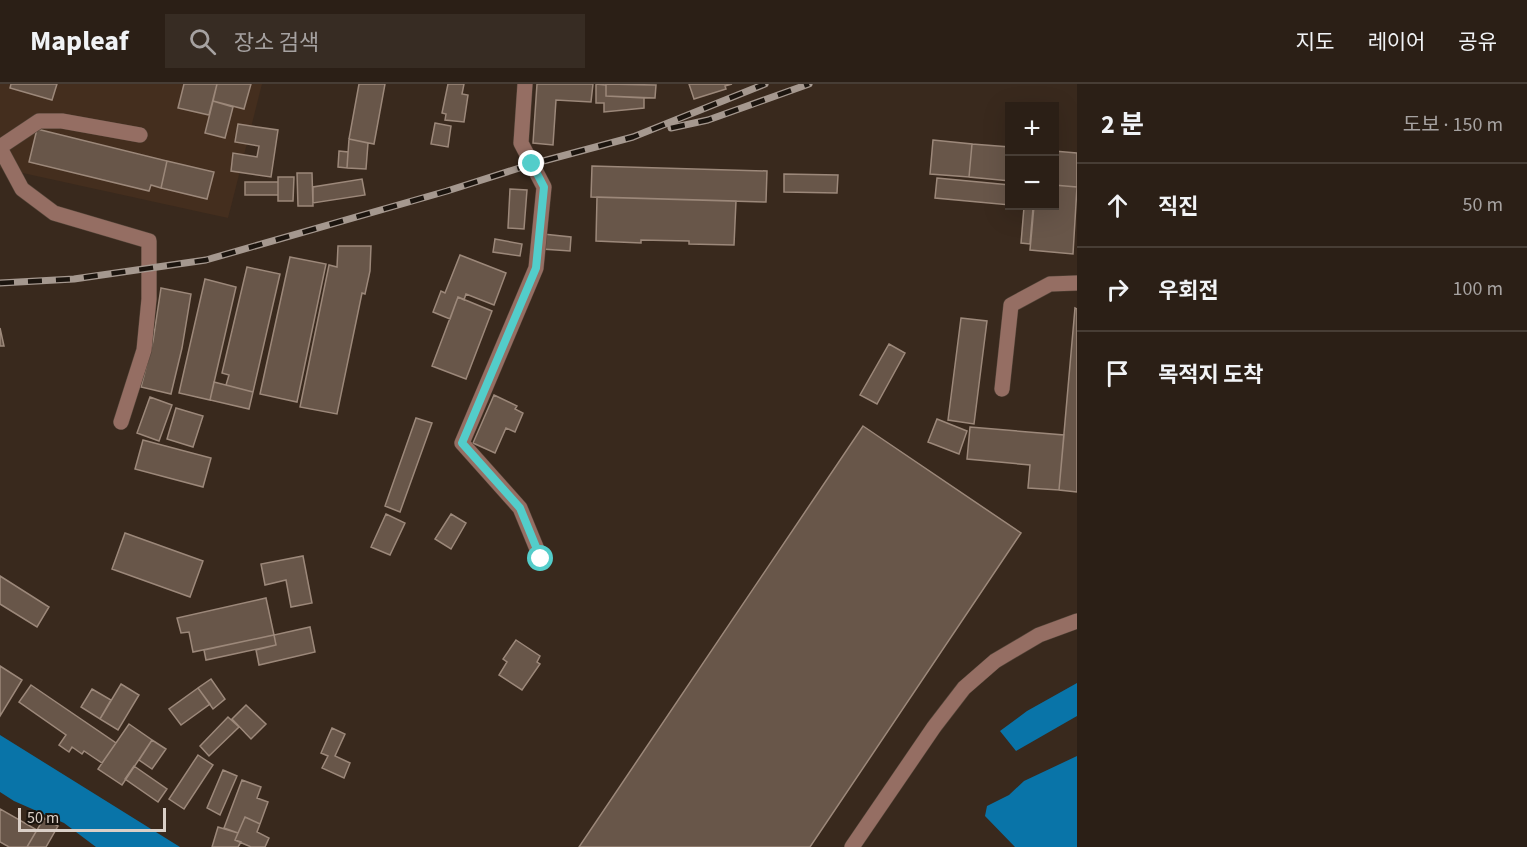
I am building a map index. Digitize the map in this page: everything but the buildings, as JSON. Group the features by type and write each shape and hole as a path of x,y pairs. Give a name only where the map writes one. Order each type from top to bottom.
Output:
{"street":[{"path":"525,84 521,143 544,187 536,268 462,443 520,508 541,559"},
{"path":"121,422 144,350 149,299 149,241 54,213 22,189 0,147 39,121 63,121 140,135"},
{"path":"1002,388 1011,304 1050,284 1077,283"},
{"path":"852,847 934,727 964,688 995,660 1039,635 1077,621"}],"shaded area":[{"path":"0,84 262,84 228,218 0,168"}],"water":[{"path":"1077,683 1077,716 1016,751 1000,731 1027,711"},
{"path":"0,735 180,847 96,847 64,823 14,801 0,792"},
{"path":"1077,756 1077,847 1015,847 985,816 987,806 1009,795 1024,781"}],"railway":[{"path":"0,283 74,279 206,260 447,191 532,164 633,137 765,84"},
{"path":"671,128 708,120 809,84"}],"route":[{"path":"532,164 544,187 536,268 462,443 520,508 541,559"}]}
